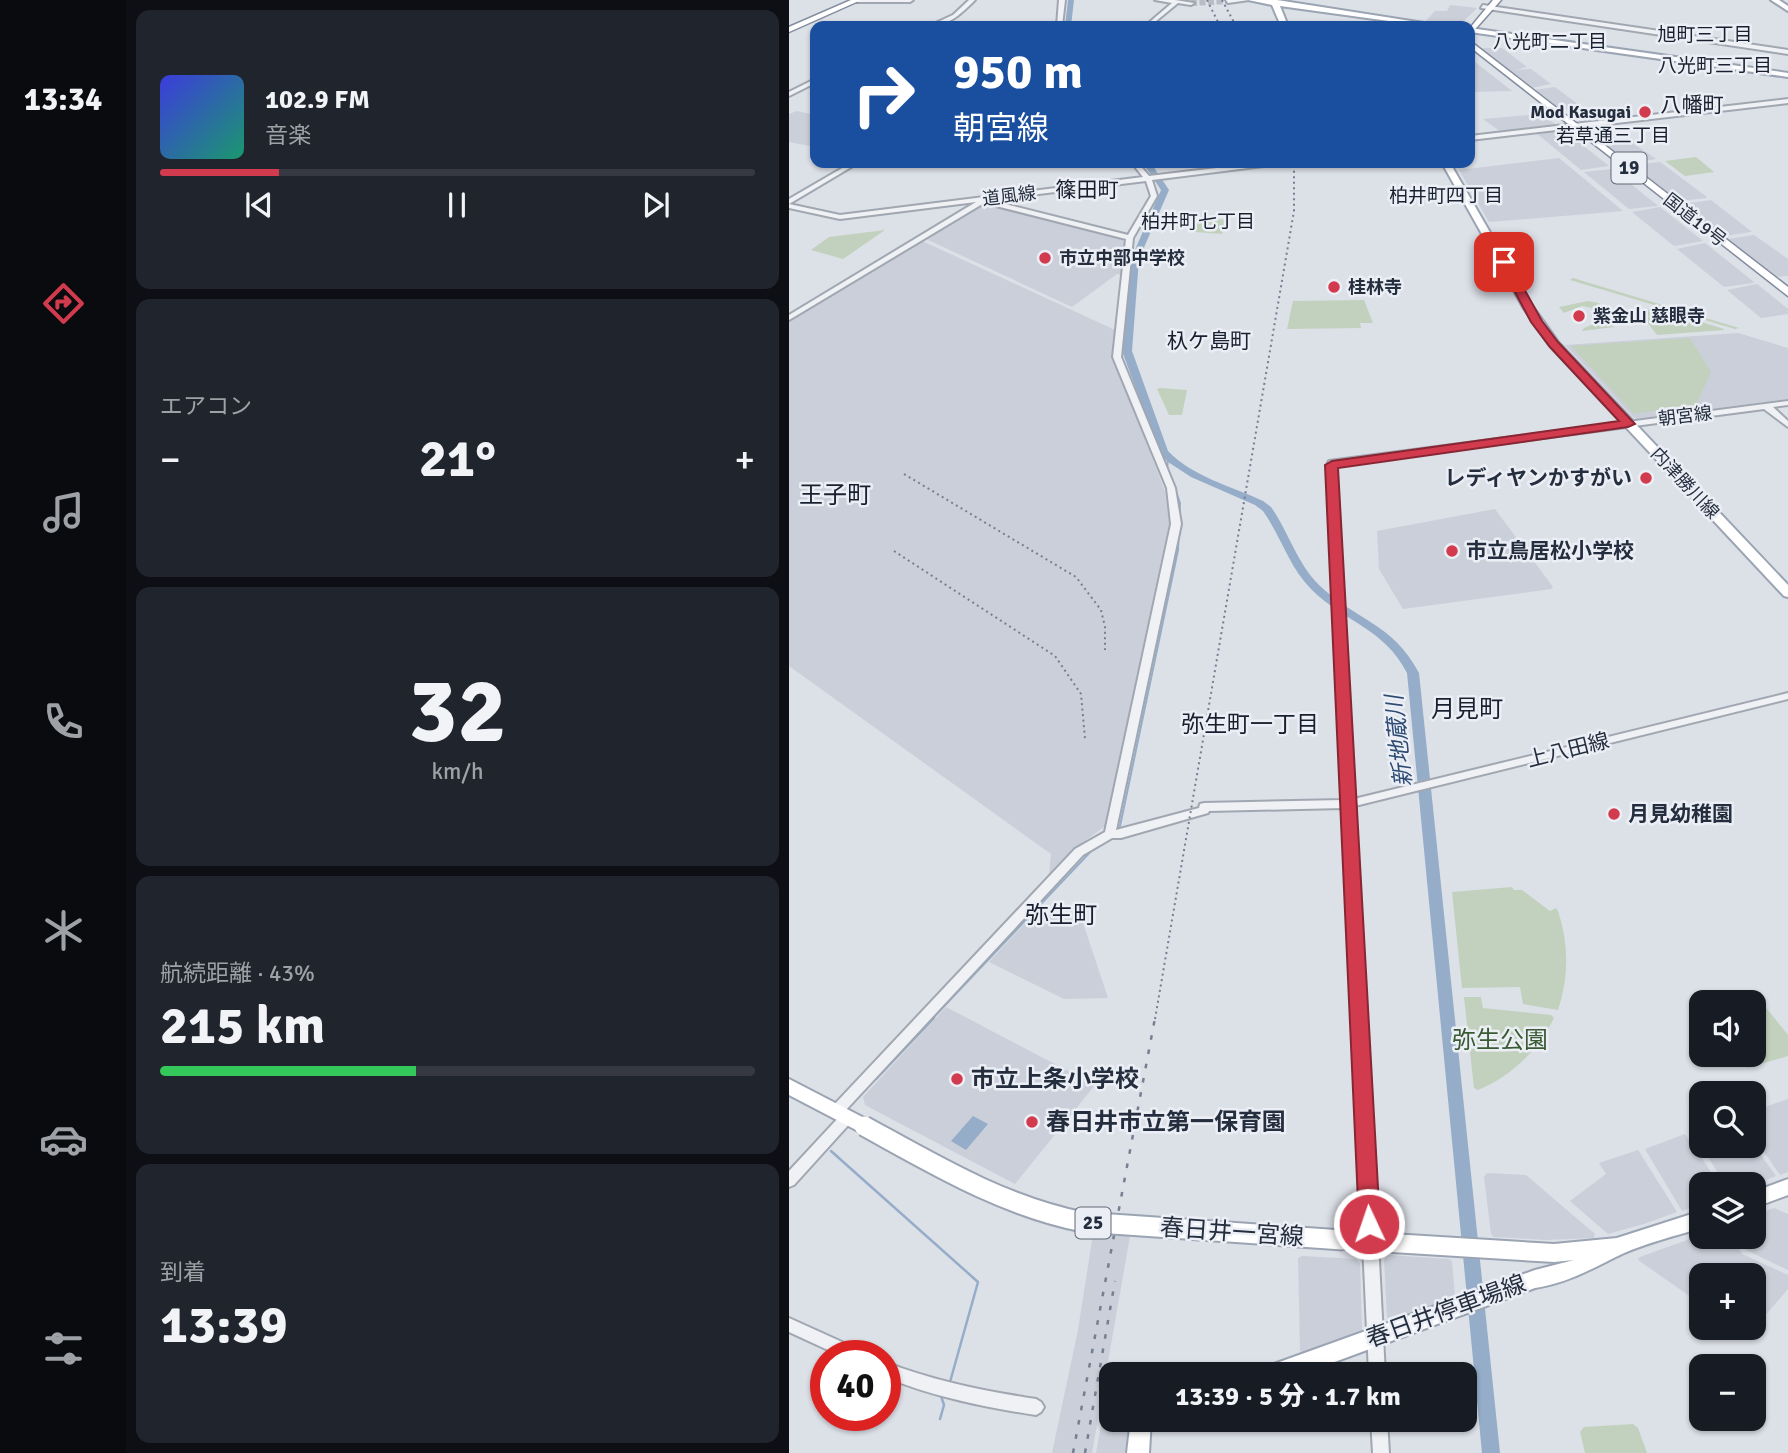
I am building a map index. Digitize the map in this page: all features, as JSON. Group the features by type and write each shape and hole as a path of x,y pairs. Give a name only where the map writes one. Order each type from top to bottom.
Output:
{"highway":[{"path":"789,28 854,0"},
{"path":"1475,22 1487,5 1497,0"},
{"name":"国道19号","path":"1475,47 1788,302"},
{"name":"国道19号","path":"1475,57 1570,125 1788,293"}],"main road":[{"path":"1249,0 1277,1 1407,21"},
{"path":"1774,0 1788,9"},
{"path":"1277,1 1283,21"},
{"path":"1475,31 1788,75"},
{"name":"内津勝川線","path":"1449,168 1537,322 1554,344 1788,593"},
{"name":"春日井一宮線","path":"789,1086 997,1196 1053,1218 1554,1253 1617,1247 1689,1223"},
{"path":"1766,1197 1785,1192"},
{"name":"春日井停車場線","path":"1307,1362 1488,1296 1592,1263 1617,1247"},
{"path":"1138,1453 1140,1432"}],"street":[{"path":"854,0 910,0"},
{"path":"944,21 955,16 972,0"},
{"path":"1060,21 1062,0"},
{"path":"1158,0 1190,3"},
{"path":"1228,1 1249,0"},
{"path":"1153,21 1176,2"},
{"path":"1487,5 1788,52"},
{"path":"789,94 810,84"},
{"path":"1475,137 1788,101"},
{"path":"789,204 847,168"},
{"path":"1110,834 1176,524 1171,488 1165,480 1117,357 1130,239 1154,196 1148,178 1139,168"},
{"name":"道風線","path":"789,204 840,217 1232,168"},
{"path":"789,318 982,200 1130,239"},
{"name":"朝宮線","path":"1348,804 1332,463 1788,403"},
{"path":"1766,406 1788,425"},
{"name":"上八田線","path":"789,1181 849,1118 1079,852 1110,834 1121,834 1204,808 1348,804 1788,696"},
{"path":"1348,804 1376,1362"},
{"path":"789,1325 822,1340"},
{"path":"901,1376 954,1393 1036,1407"},
{"path":"1380,1432 1381,1453"}],"shaded area":[{"path":"1450,5 1477,8 1464,21 1426,21 1435,11 1447,11"},
{"path":"1481,48 1502,48 1527,67 1516,70 1531,69 1551,84 1531,88"},
{"path":"1475,62 1512,91 1475,92"},
{"path":"1555,87 1583,108 1561,110 1534,90"},
{"path":"797,111 810,114 810,146 789,142 789,114"},
{"path":"1542,114 1555,124 1501,132 1483,119"},
{"path":"1605,124 1656,159 1629,163 1583,127"},
{"path":"1562,129 1609,166 1581,170 1535,132"},
{"path":"1559,158 1623,211 1489,222 1459,170"},
{"path":"1660,162 1707,197 1679,201 1633,165"},
{"path":"1612,169 1657,206 1629,209 1584,172"},
{"path":"1711,200 1752,232 1724,236 1683,204"},
{"name":"市立中部中学校","path":"984,204 1123,239 1127,242 1122,275 1117,274 1072,307 924,238"},
{"path":"1660,207 1703,241 1674,246 1632,212"},
{"path":"1754,235 1788,259 1788,276 1776,277 1728,239"},
{"path":"920,240 1115,330 1112,354 1165,491 1169,523 1105,826 1077,847 1049,876 1051,854 789,666 789,322"},
{"path":"1705,243 1754,282 1724,287 1677,249"},
{"path":"1757,284 1788,309 1788,314 1761,318 1727,290"},
{"path":"1738,333 1788,348 1788,399 1637,419 1565,345"},
{"name":"市立鳥居松小学校","path":"1495,509 1553,587 1403,609 1379,569 1377,531"},
{"path":"1078,908 1108,998 1064,999 989,962 1038,909 1050,915"},
{"name":"市立上条小学校","path":"946,1007 1095,1085 1015,1184 865,1105 863,1097"},
{"path":"1788,1099 1788,1172 1780,1175 1766,1155 1766,1107"},
{"path":"1685,1134 1689,1140 1689,1158 1701,1158 1711,1172 1689,1172 1689,1208 1682,1211 1645,1149"},
{"path":"1638,1150 1677,1212 1608,1234 1570,1201 1606,1174 1599,1163"},
{"path":"1708,1158 1763,1158 1776,1176 1766,1180 1766,1172 1718,1172"},
{"path":"1487,1173 1526,1175 1595,1234 1594,1238 1546,1240 1494,1237 1491,1234 1484,1177"},
{"path":"1774,1208 1788,1214 1788,1270 1745,1249 1766,1249 1766,1211"},
{"path":"1093,1234 1130,1236 1108,1362 1099,1362 1099,1413 1092,1453 1052,1453 1078,1330"},
{"path":"1689,1239 1689,1249 1739,1249 1742,1254 1762,1263 1689,1263 1689,1296 1638,1260"},
{"path":"1389,1255 1452,1261 1455,1298 1393,1321 1387,1317 1384,1259"},
{"path":"1298,1258 1356,1259 1360,1263 1362,1329 1360,1333 1304,1353 1300,1351"},
{"path":"1766,1265 1788,1275 1788,1289 1766,1315"},
{"path":"1100,1432 1131,1432 1131,1453 1096,1453"}],"green space":[{"path":"1696,157 1714,172 1685,176 1665,161"},
{"path":"1199,217 1226,220 1222,234 1195,232"},
{"path":"885,230 843,259 811,250 829,237"},
{"path":"1573,278 1739,328 1570,280"},
{"path":"1364,300 1373,323 1360,323 1361,328 1287,329 1293,301"},
{"path":"1588,301 1599,303 1604,311 1604,319 1614,327 1582,331 1596,323 1591,317 1592,308 1582,306 1564,313 1559,307"},
{"path":"1652,307 1724,330 1657,335 1644,318 1645,312"},
{"path":"1690,338 1711,372 1696,405 1634,414 1571,346"},
{"path":"1157,389 1187,390 1182,415 1169,415"},
{"path":"1512,887 1514,890 1522,890 1550,911 1556,908 1558,911 1566,960 1558,1010 1523,1004 1520,987 1462,988 1452,892"},
{"name":"弥生公園","path":"1464,997 1481,997 1483,1008 1551,1015 1554,1018 1540,1041 1513,1070 1478,1090 1474,1088"},
{"path":"1766,1008 1788,1035 1788,1056 1766,1062"},
{"path":"1633,1424 1638,1428 1647,1453 1585,1453 1580,1432 1584,1427"}],"water":[{"path":"973,1116 988,1124 966,1150 951,1141"}],"waterway":[{"name":"新地蔵川","path":"1069,21 1071,0"},
{"name":"新地蔵川","path":"1150,168 1165,190 1135,259 1127,351 1163,452 1194,475 1267,509 1308,580 1329,599 1370,625 1395,645 1413,673 1491,1453"},
{"path":"1167,470 1168,458"},
{"path":"1120,826 1178,550 1180,503 1171,478"},
{"path":"932,1019 1094,848"},
{"path":"876,1079 934,1018"},
{"path":"831,1151 978,1282 950,1382"},
{"path":"940,1419 944,1405 941,1396"}],"tunnel":[{"path":"1191,3 1228,1"}],"railway":[{"path":"1207,0 1218,21"},
{"path":"1222,0 1233,21"},
{"path":"1155,1019 1294,211 1294,168"},
{"path":"904,474 1076,577 1101,610 1105,627 1105,650"},
{"path":"894,551 1055,656 1081,694 1085,739"},
{"path":"1073,1453 1155,1018"},
{"path":"1085,1453 1115,1281"}],"place":[{"name":"Mod Kasugai","path":"1645,112"},
{"name":"市立中部中学校","path":"1045,258"},
{"name":"桂林寺","path":"1334,287"},
{"name":"紫金山 慈眼寺","path":"1579,316"},
{"name":"レディヤンかすがい","path":"1646,478"},
{"name":"市立鳥居松小学校","path":"1452,551"},
{"name":"月見幼稚園","path":"1614,814"},
{"name":"市立上条小学校","path":"957,1079"},
{"name":"春日井市立第一保育園","path":"1032,1122"}],"district":[{"name":"旭町三丁目","path":"1705,35"},
{"name":"八光町二丁目","path":"1550,42"},
{"name":"八光町三丁目","path":"1715,66"},
{"name":"八幡町","path":"1692,105"},
{"name":"若草通三丁目","path":"1613,136"},
{"name":"篠田町","path":"1087,190"},
{"name":"柏井町四丁目","path":"1446,196"},
{"name":"柏井町七丁目","path":"1198,222"},
{"name":"杁ケ島町","path":"1209,341"},
{"name":"王子町","path":"835,495"},
{"name":"月見町","path":"1467,709"},
{"name":"弥生町一丁目","path":"1250,724"},
{"name":"弥生町","path":"1061,915"}],"route":[{"path":"1369,1224 1332,463 1628,424 1585,379 1537,322 1504,262"}]}
